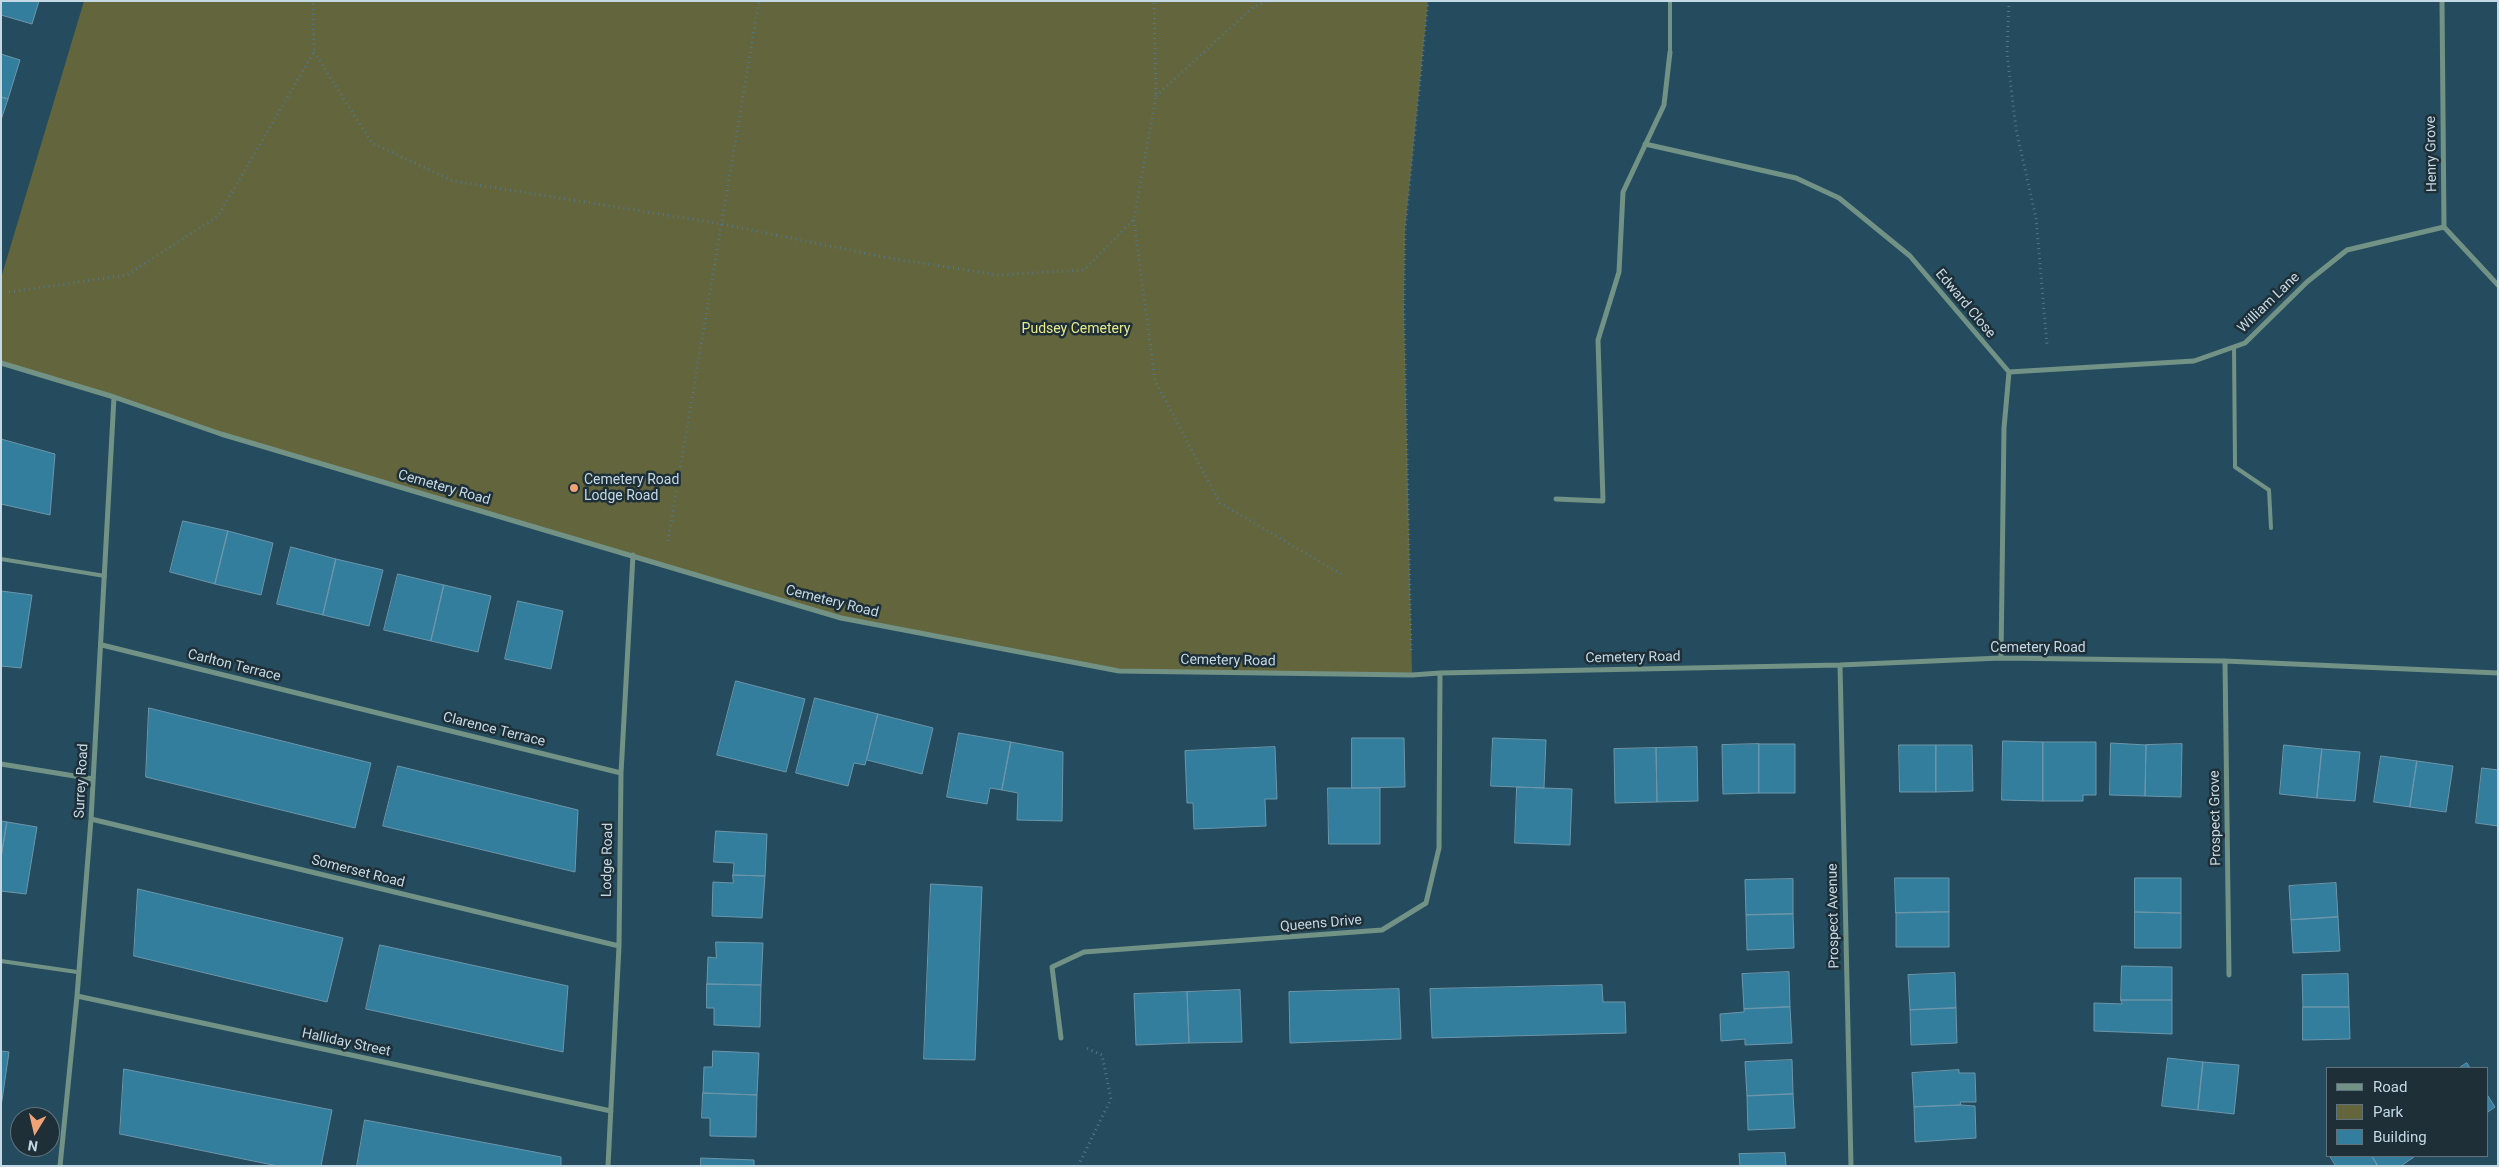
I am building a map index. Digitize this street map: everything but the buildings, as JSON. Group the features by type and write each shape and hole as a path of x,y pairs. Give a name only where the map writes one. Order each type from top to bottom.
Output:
{"street":[{"name":"Henry Grove","path":"2442,1 2444,227"},
{"path":"1556,499 1602,501 1598,340 1619,272 1623,192 1664,105 1670,52"},
{"name":"Edward Close","path":"1645,144 1796,178 1839,198 1910,256 2009,372"},
{"path":"2444,227 2498,285"},
{"name":"William Lane","path":"2009,372 2194,361 2245,343 2307,282 2348,250 2444,227"},
{"name":"Cemetery Road","path":"1,363 114,397 220,434 842,618 1119,671 1412,675 1840,666 2002,658 2225,661 2498,673"},
{"path":"2002,658 2004,428 2009,372"},
{"name":"Surrey Road","path":"60,1166 77,996 77,972 91,819 102,645 114,397"},
{"name":"Lodge Road","path":"608,1166 618,946 621,773 633,555"},
{"name":"Carlton Terrace","path":"102,645 361,710"},
{"name":"Prospect Grove","path":"2225,661 2229,975"},
{"name":"Prospect Avenue","path":"1840,666 1850,1166"},
{"name":"Queens Drive","path":"1062,1038 1052,967 1084,952 1382,930 1426,902 1439,848 1440,673"},
{"name":"Clarence Terrace","path":"361,710 621,773"},
{"path":"1,764 93,779"},
{"name":"Somerset Road","path":"91,819 618,946"},
{"name":"Halliday Street","path":"77,996 611,1111"}],"lane":[{"path":"1670,1 1670,52"},
{"path":"2234,347 2235,467 2269,490 2271,528"},
{"path":"1,559 105,576"},
{"path":"1,961 77,972"}],"path":[{"path":"312,1 314,52 372,143 453,181 722,224 889,258 998,276 1084,270 1134,219"},
{"path":"663,566 759,1"},
{"path":"1154,1 1156,97 1134,219 1155,381 1220,503 1341,574"},
{"path":"1156,97 1252,8 1267,1"},
{"path":"1412,675 1404,310 1405,239 1428,1"},
{"path":"2009,1 2007,53 2016,129 2036,218 2048,370"},
{"path":"9,292 127,275 218,216 314,52"},
{"path":"1062,1038 1102,1055 1111,1099 1078,1166"}],"green space":[{"name":"Pudsey Cemetery","path":"84,1 1428,1 1405,230 1404,310 1412,675 1119,671 841,618 221,434 1,363 1,278"}],"place":[{"name":"Cemetery Road Lodge Road","path":"574,488"}]}
